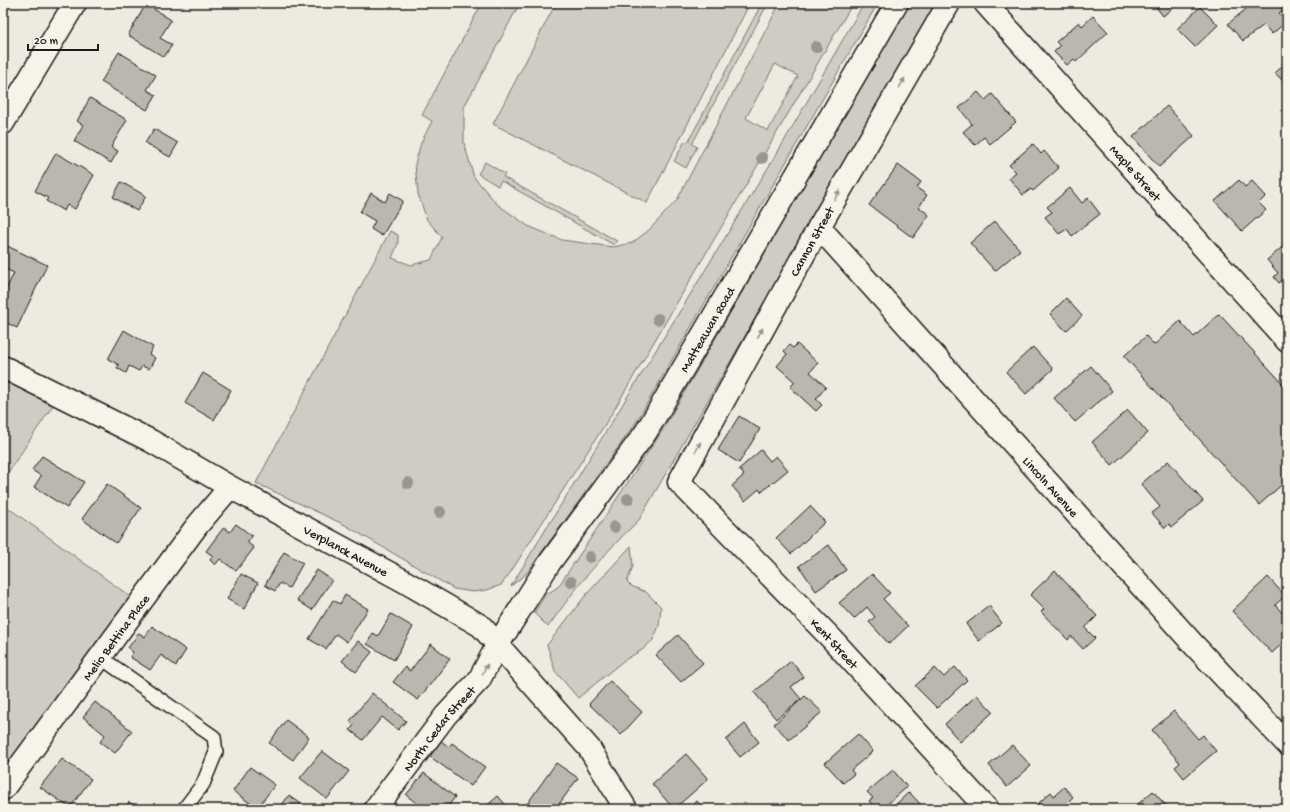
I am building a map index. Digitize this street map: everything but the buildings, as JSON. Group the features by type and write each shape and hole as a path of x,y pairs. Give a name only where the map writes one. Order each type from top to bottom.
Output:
{"street":[{"path":"3,123 75,3"},
{"name":"Matteawan Road","path":"498,644 550,562 646,432 897,3"},
{"name":"Cannon Street","path":"679,482 819,227 949,3"},
{"name":"Maple Street","path":"985,3 1287,342"},
{"name":"Lincoln Avenue","path":"819,227 1194,645 1287,744"},
{"name":"Verplanck Avenue","path":"3,367 151,440 230,487 402,580 481,626 589,748 626,809"},
{"name":"Kent Street","path":"679,482 831,638 987,809"},
{"name":"Melio Bettina Place","path":"3,789 196,527 230,487"},
{"name":"North Cedar Street","path":"375,809 446,715 479,680 498,644"}],"lane":[{"path":"100,657 214,737 216,752 202,784 184,809"}],"shaded area":[{"path":"482,3 520,3 464,107 464,143 474,177 497,204 528,226 562,240 613,247 632,243 649,230 677,200 780,3 853,3 611,415 510,573 501,585 487,590 473,592 454,589 345,525 256,483 390,231 398,235 398,244 392,258 411,265 431,260 442,237 427,220 418,194 415,164 421,143 432,121 422,115","holes":["775,64 798,76 768,131 746,118"]},
{"path":"556,3 750,3 647,203 493,124"},
{"path":"762,3 774,3 772,8 767,5 692,144 697,147 686,168 674,161 685,141 688,142"},
{"path":"864,3 878,3 635,424 526,574 511,586 779,150"},
{"path":"909,3 937,3 639,520 590,571 548,627 534,613 545,595 558,587 662,431"},
{"path":"485,162 505,174 503,177 617,241 614,245 501,181 498,186 478,174"},
{"path":"3,369 60,395 3,480"},
{"path":"3,504 139,603 3,789"},
{"path":"631,546 633,566 627,582 631,586 646,592 661,607 659,626 653,640 642,650 623,661 578,698 555,671 547,645 585,596"}]}
